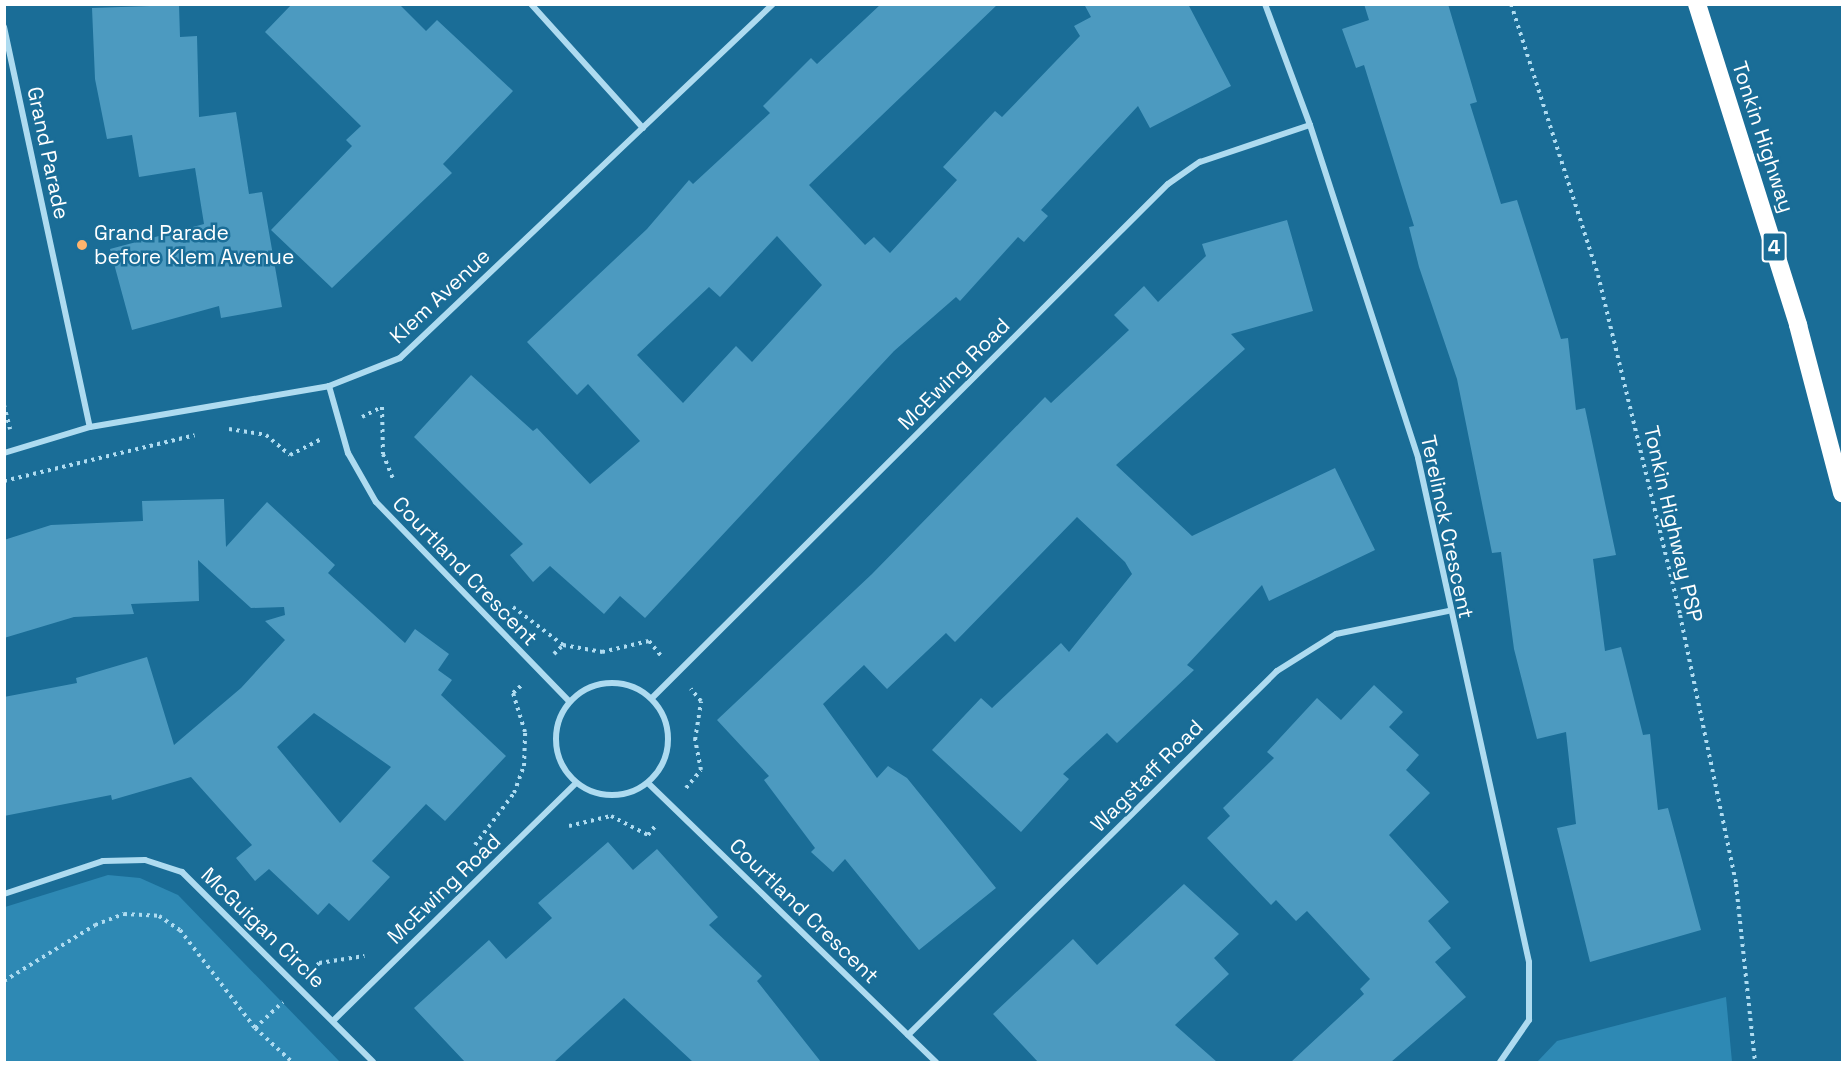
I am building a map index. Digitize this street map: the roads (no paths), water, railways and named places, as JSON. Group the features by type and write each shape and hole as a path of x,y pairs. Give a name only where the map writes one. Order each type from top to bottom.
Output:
{"highway":[{"name":"Tonkin Highway","path":"1697,4 1798,325 1842,493"}],"street":[{"path":"531,4 643,128"},
{"name":"Klem Avenue","path":"4,453 90,427 329,386 400,358 773,4"},
{"name":"Terelinck Crescent","path":"1265,4 1310,125 1418,458 1448,611 1529,962 1529,1020 1500,1062"},
{"name":"Grand Parade","path":"4,27 90,427"},
{"name":"McEwing Road","path":"652,698 1168,184 1200,162 1310,125"},
{"name":"Courtland Crescent","path":"329,386 341,428 376,502 569,701"},
{"name":"Wagstaff Road","path":"908,1035 1277,671 1336,634 1448,611"},
{"path":"623,682 652,698 669,729 664,764 649,784 620,796 597,794 576,783 558,758 556,726 569,701 595,684 623,682"},
{"name":"McEwing Road","path":"334,1020 576,783"},
{"name":"Courtland Crescent","path":"649,784 936,1062"},
{"name":"McGuigan Circle","path":"4,894 103,861 145,860 182,872 300,986 373,1062"}],"place":[{"name":"Grand Parade before Klem Avenue","path":"82,245"}]}
